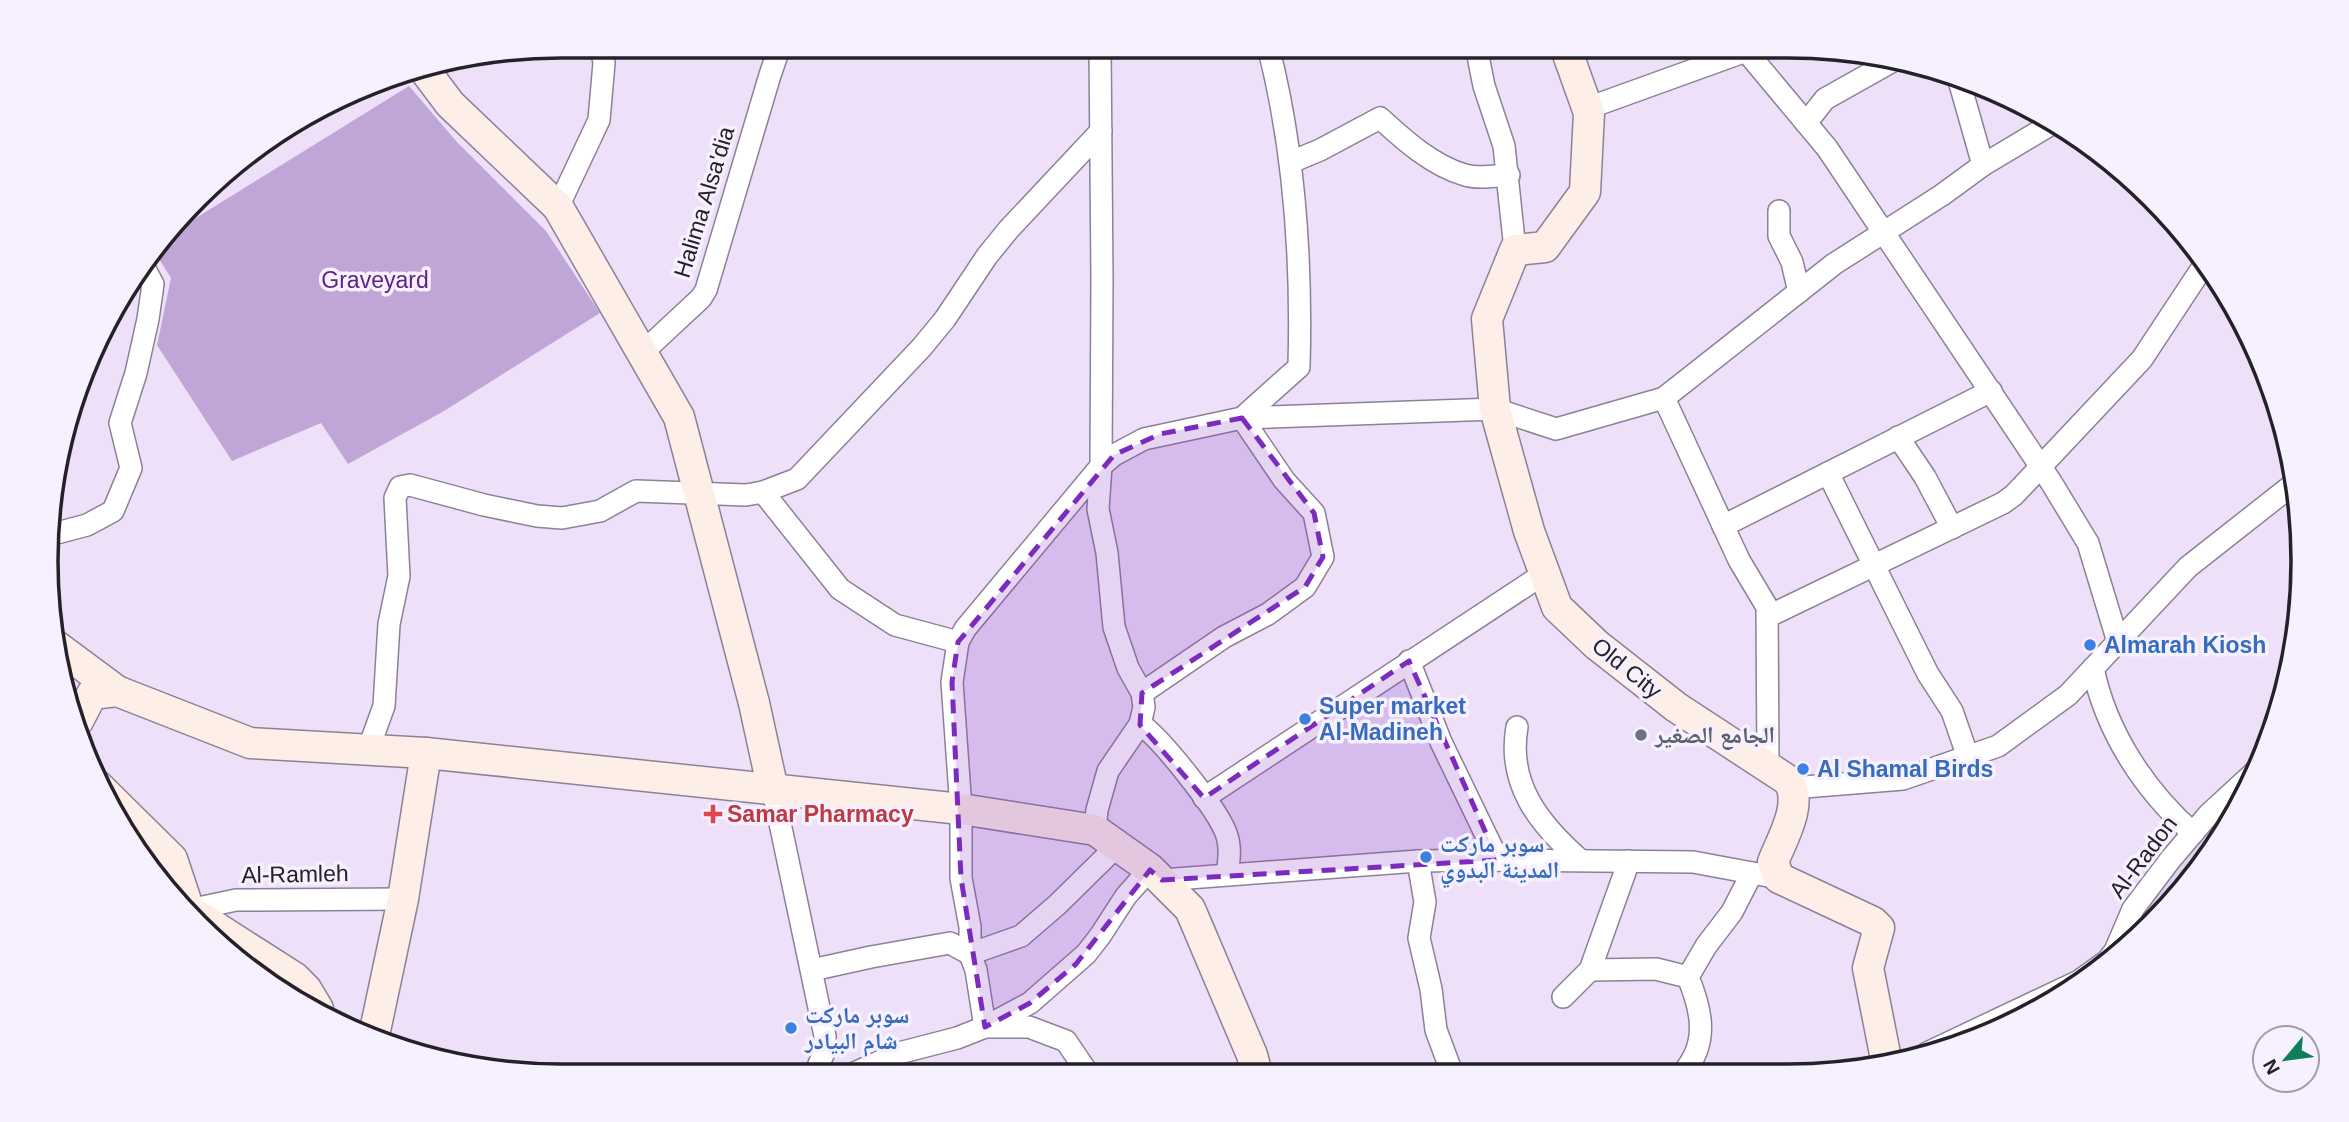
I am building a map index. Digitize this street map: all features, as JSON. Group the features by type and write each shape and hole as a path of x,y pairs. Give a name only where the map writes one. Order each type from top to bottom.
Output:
{"street":[{"path":"558,207 599,120 603,58"},
{"name":"Halima Alsa'dia","path":"643,352 701,298 706,290 775,58"},
{"path":"1100,58 1101,466 1098,509 1107,553 1114,627 1128,668 1142,693 1144,707 1140,724 1108,771 1097,810 1105,839"},
{"path":"1242,418 1299,367 1298,252 1291,162 1271,58"},
{"path":"1478,58 1484,86 1500,130 1509,175 1516,250 1545,247 1583,197 1590,115 1569,58"},
{"path":"1588,108 1720,58"},
{"path":"1755,58 1827,148 2086,537 2118,642"},
{"path":"1806,122 1825,99 1883,67"},
{"path":"429,76 450,104 558,207 679,417 697,494 754,703 773,790 825,1041 820,1064"},
{"path":"1961,88 1983,165"},
{"path":"1291,162 1380,118 1399,136 1424,153 1466,176 1509,175"},
{"path":"985,1027 976,970 970,954 970,927 961,878 961,809 952,682 958,642 971,621 1101,466 1128,446 1143,439 1242,418 1495,409 1556,429 1664,398 1834,264 1942,195 1983,165 2045,128"},
{"path":"368,750 384,706 387,647 399,576 395,498 401,486 410,485 484,505 562,518 600,511 636,491 728,496 763,492 797,479 898,373 945,319 986,256 1101,131"},
{"path":"1779,211 1779,236 1792,262 1799,292"},
{"name":"Old City","path":"1516,250 1487,319 1495,409 1529,530 1557,607 1597,645 1676,707 1786,778 1793,788"},
{"path":"1769,616 2003,503 2014,495 2143,359 2199,272"},
{"path":"59,532 87,525 113,511 131,468 120,423 136,373 148,319 153,284 148,274"},
{"path":"1723,526 1990,391"},
{"path":"1664,398 1739,560 1765,603 1769,616 1768,766"},
{"path":"1142,693 1224,637 1268,614 1305,587 1323,557 1314,513 1284,480 1242,418"},
{"path":"1898,437 1925,477 1952,528"},
{"path":"1828,473 1928,674 1952,711 1968,757"},
{"path":"1688,977 1706,946 1732,912 1773,867 1794,803 1793,788 1903,779 1998,746 2068,695 2188,567 2286,490"},
{"path":"763,492 840,589 895,625 958,642"},
{"path":"1204,798 1545,573"},
{"path":"66,653 117,691 250,743 426,753 961,809 1105,839 1156,875 1190,909 1254,1064"},
{"path":"1409,661 1441,742 1498,860"},
{"path":"2093,668 2102,700 2123,748 2153,792 2193,833"},
{"path":"82,714 92,694 117,691"},
{"path":"1140,724 1160,741 1214,811 1228,836 1227,874"},
{"path":"1517,727 1514,749 1520,781 1543,822 1580,860"},
{"path":"375,1029 403,899 426,753"},
{"name":"Al-Radon","path":"2120,939 2133,909 2209,814 2237,789"},
{"path":"125,812 172,859 184,894"},
{"path":"812,970 950,943 970,954 1021,936 1057,905 1105,839"},
{"path":"875,1064 898,1053 957,1038 1025,1006 1076,964 1100,936 1125,896 1156,875 1227,874 1418,861 1498,860 1693,862 1766,875 1873,922 1879,928 1868,968 1885,1055"},
{"path":"1418,861 1425,902 1419,938 1437,1030 1449,1064"},
{"path":"1563,997 1590,970 1629,861"},
{"name":"Al-Ramleh","path":"196,908 236,900 403,899"},
{"path":"214,925 295,978 312,998"},
{"path":"1590,970 1656,969 1688,977"},
{"path":"1688,977 1696,998 1701,1031 1697,1054 1690,1064"},
{"path":"985,1027 1029,1027 1066,1041 1082,1064"}],"highlighted area":[{"path":"1242,418 1314,513 1323,557 1305,587 1142,693 1140,725 1204,798 1409,661 1498,860 1162,880 1150,870 1076,964 1030,1003 985,1027 961,878 952,682 958,642 1114,455 1160,434"}],"shaded area":[{"path":"2230,802 2187,867 2144,917 2125,935 2188,836"}],"green space":[{"name":"Graveyard","path":"409,86 456,141 546,231 600,313 444,411 348,464 321,423 232,461 157,345 171,278 159,259 189,222"}],"place":[{"name":"Almarah Kiosh","path":"2090,645"},
{"name":"Super market Al-Madineh","path":"1305,719"},
{"name":"الجامع الصغير","path":"1641,735"},
{"name":"Al Shamal Birds","path":"1803,769"},
{"name":"Samar Pharmacy","path":"713,814"},
{"name":"سوبر ماركت المدينة البدوي","path":"1426,857"},
{"name":"سوبر ماركت شام البيادر","path":"791,1028"}]}
